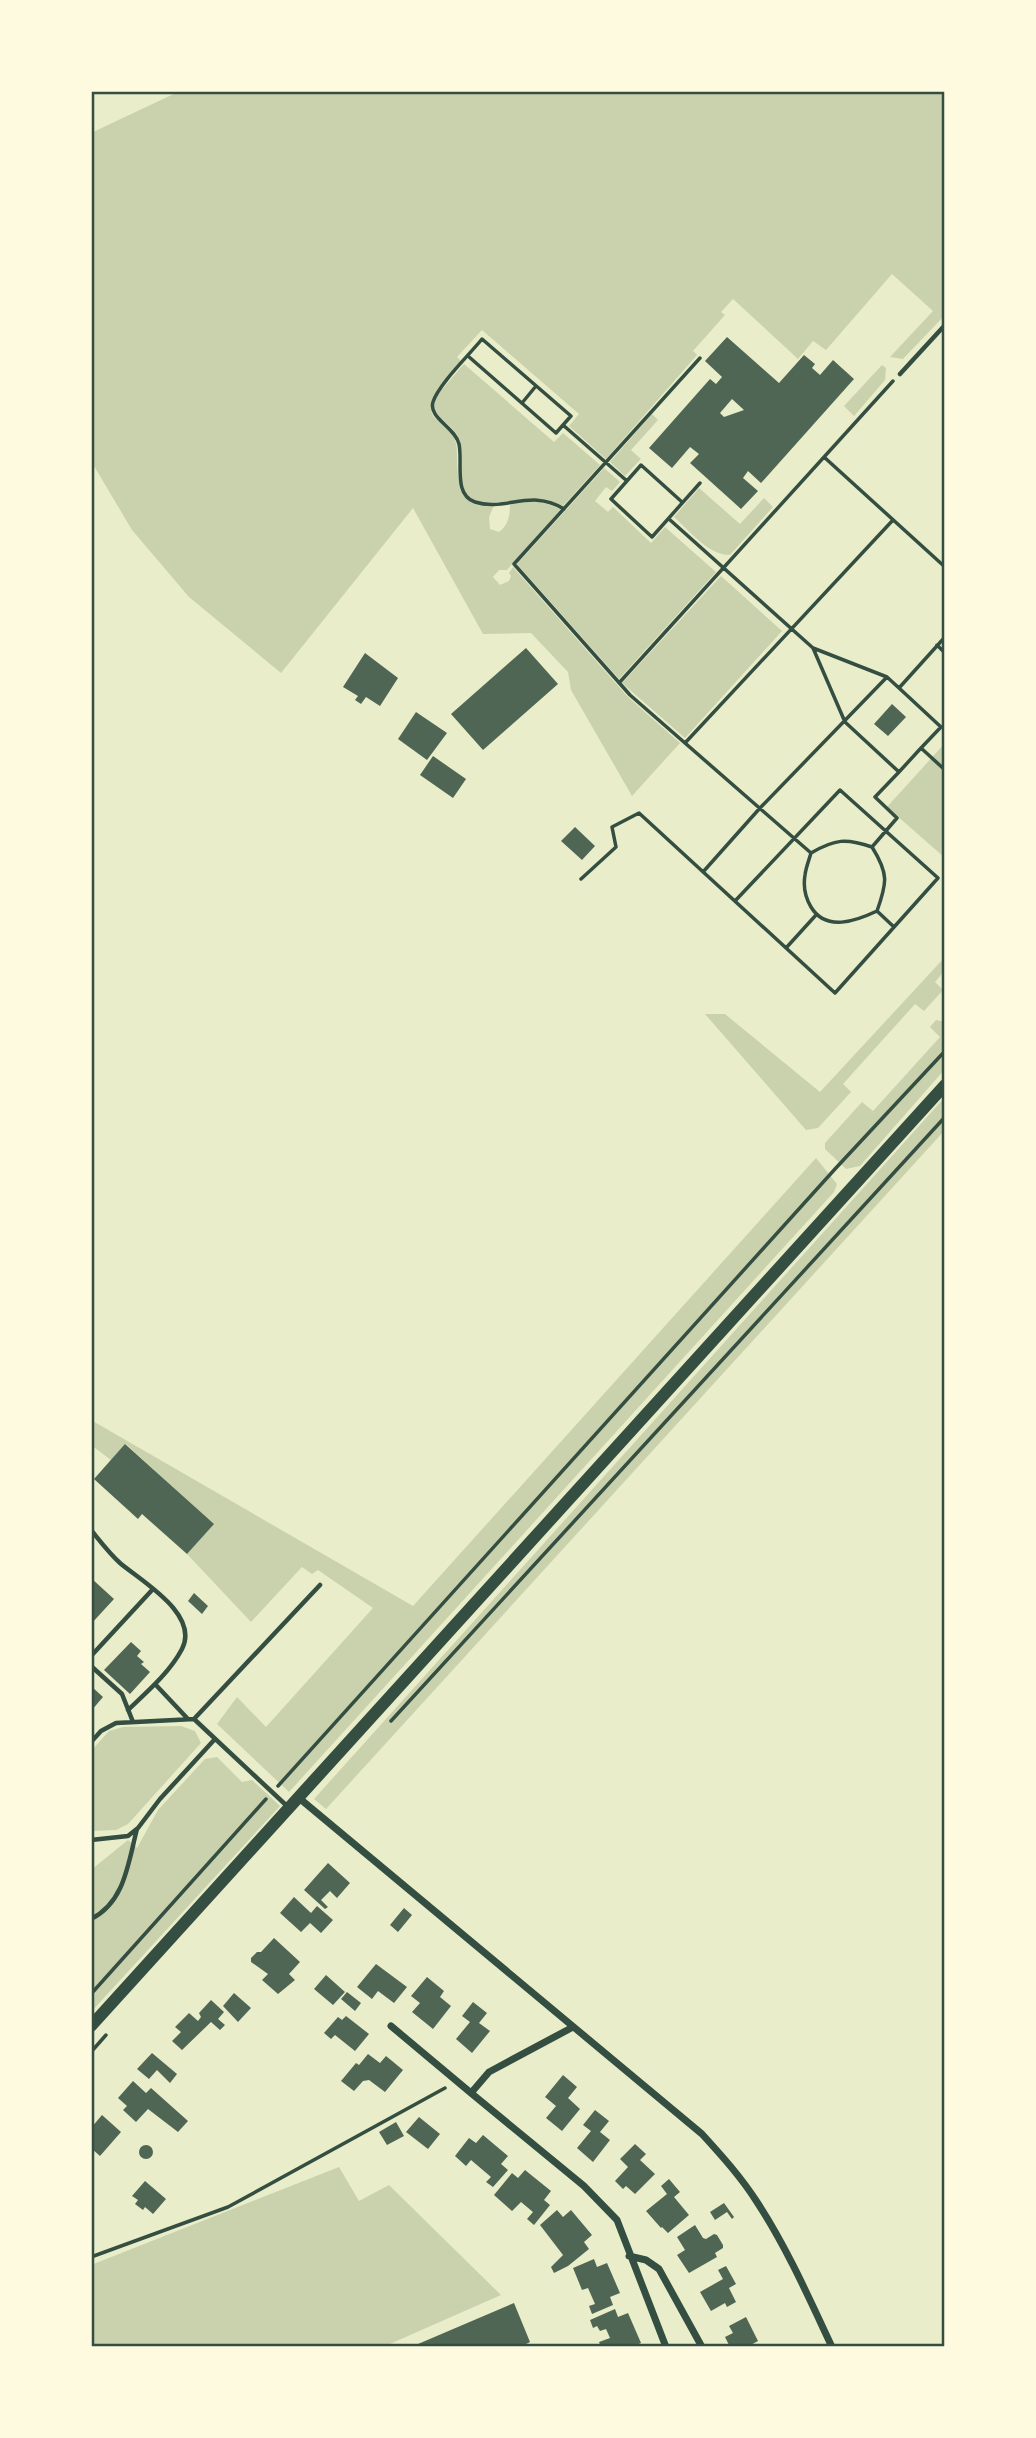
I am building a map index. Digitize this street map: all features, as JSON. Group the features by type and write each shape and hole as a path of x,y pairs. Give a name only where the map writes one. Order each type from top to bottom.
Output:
{"main road":[{"path":"91,2026 945,1084"}],"street":[{"path":"294,1803 702,2134 756,2200 785,2248 832,2347"},
{"path":"391,2026 584,2186 612,2213 666,2347"},
{"path":"471,2093 489,2072 573,2027"},
{"path":"629,2256 646,2260 659,2269 702,2347"}],"lane":[{"path":"900,374 945,325"},
{"path":"91,1530 118,1561 178,1610 185,1633 183,1647 155,1684 128,1710"},
{"path":"194,1719 320,1586"},
{"path":"91,1656 153,1589"},
{"path":"91,1666 122,1694 132,1722"},
{"path":"155,1684 187,1719"},
{"path":"91,1742 101,1731 116,1723 194,1719 272,1792 294,1803"},
{"path":"91,1840 128,1836 138,1828 160,1799 215,1739"},
{"path":"91,1920 113,1903 120,1892 138,1828"}],"path":[{"path":"468,356 556,433 571,416 482,339 438,392 432,405 434,415 450,427 457,438 463,492 470,500 482,503 540,500 564,509"},
{"path":"700,358 514,564 630,695 811,853"},
{"path":"619,682 900,374"},
{"path":"522,403 537,386"},
{"path":"563,425 627,481"},
{"path":"824,457 945,567"},
{"path":"682,502 641,465 611,499 652,537 700,483"},
{"path":"668,519 813,648 887,677 941,727 875,797 897,818 872,848"},
{"path":"685,743 893,520"},
{"path":"899,688 945,637"},
{"path":"937,645 945,653"},
{"path":"813,648 845,722 899,772"},
{"path":"703,872 760,808 887,677"},
{"path":"921,748 945,770"},
{"path":"581,879 616,847 612,827 639,813 835,993 938,878 840,790 735,901"},
{"path":"852,840 872,848 884,865 885,888 877,911 858,920 835,923 816,915 805,896 804,875 811,853 829,843 852,840"},
{"path":"877,911 894,927"},
{"path":"786,948 816,915"},
{"path":"91,1994 835,1169 945,1051"},
{"path":"387,1726 945,1117"},
{"path":"91,2052 107,2033"},
{"path":"91,2257 228,2207 457,2081"}],"green space":[{"path":"180,91 945,91 945,315 903,359 890,357 933,311 892,274 826,350 813,341 798,359 733,299 721,312 725,315 693,351 697,355 606,459 569,426 579,414 482,330 457,357 462,362 435,394 431,408 433,416 455,439 459,480 469,501 494,505 489,517 490,529 499,532 505,526 510,503 540,501 561,509 507,570 499,570 493,577 500,585 509,581 509,573 513,567 628,697 680,743 632,796 571,690 568,672 531,633 483,634 413,508 281,673 189,597 132,530 91,461 91,133"},
{"path":"464,364 554,442 563,433 600,465 563,506 536,499 486,503 470,498 465,492 459,439 433,406 439,393"},
{"path":"882,365 886,368 885,380 854,416 844,406"},
{"path":"652,414 658,420 631,450 641,459 625,476 610,462"},
{"path":"604,468 620,482 612,491 606,487 595,501 608,512 613,507 651,543 665,527 716,572 619,679 517,564"},
{"path":"699,488 740,524 764,498 773,507 730,555 722,554 700,541 674,517"},
{"path":"721,576 782,631 685,738 622,683"},
{"path":"945,743 945,858 887,807"},
{"path":"945,957 945,970 935,982 943,990 924,1011 915,1004 843,1084 851,1092 818,1128 806,1130 705,1014 725,1014 820,1092"},
{"path":"936,1020 945,1022 945,1069 860,1166 846,1169 825,1149 825,1143 862,1102 873,1111 940,1037 930,1027"},
{"path":"945,1097 945,1130 326,1809 314,1799"},
{"path":"816,1158 837,1184 834,1192 289,1792 217,1724 237,1697 266,1727 373,1608 318,1570 312,1574 302,1567 251,1622 187,1554 213,1524 126,1444 111,1460 91,1445 91,1420 413,1606"},
{"path":"181,1726 195,1731 201,1743 128,1824 116,1830 91,1831 91,1751 109,1731 123,1727"},
{"path":"217,1757 242,1782 252,1780 280,1806 91,2012 91,1870 128,1840 137,1848 158,1810 205,1759"},
{"path":"339,2167 359,2201 389,2185 501,2295 383,2347 91,2347 91,2265"}],"building":[{"path":"727,337 779,383 804,355 815,364 812,368 820,375 833,360 854,379 761,483 748,471 743,478 758,491 741,509 690,463 699,454 690,447 672,468 649,448 710,379 716,384 722,377 705,361","holes":["732,399 744,410 724,417 720,413"]},
{"path":"526,648 558,684 483,750 451,714"},
{"path":"365,653 398,678 380,706 366,697 361,704 355,700 358,696 343,687"},
{"path":"892,704 906,717 888,736 874,724"},
{"path":"416,712 447,733 427,760 398,739"},
{"path":"433,756 466,779 453,798 420,775"},
{"path":"575,827 595,846 582,860 561,841"},
{"path":"125,1444 214,1524 187,1554 142,1514 138,1519 94,1479"},
{"path":"91,1578 114,1599 91,1624"},
{"path":"194,1593 208,1606 202,1614 188,1601"},
{"path":"131,1642 141,1651 137,1656 150,1672 130,1694 104,1670"},
{"path":"91,1686 103,1697 91,1711"},
{"path":"328,1863 350,1883 337,1898 330,1891 321,1900 328,1907 325,1909 304,1890"},
{"path":"294,1897 311,1913 317,1906 333,1920 321,1933 310,1923 301,1932 280,1913"},
{"path":"404,1908 412,1915 398,1932 390,1925"},
{"path":"274,1938 300,1962 289,1974 295,1980 278,1994 262,1980 268,1974 251,1962 251,1958"},
{"path":"376,1964 407,1987 394,2003 378,1991 372,1999 357,1987"},
{"path":"326,1975 345,1992 333,2005 314,1989"},
{"path":"427,1977 444,1991 440,1997 451,2006 433,2029 412,2012 420,2003 411,1996"},
{"path":"347,1992 361,2003 355,2011 341,1999"},
{"path":"234,1993 251,2008 238,2022 223,2006"},
{"path":"211,2000 224,2012 218,2019 225,2025 220,2030 211,2022 182,2050 172,2041 181,2032 175,2027 189,2013 198,2021 201,2017 199,2013"},
{"path":"473,2002 487,2013 479,2023 490,2031 472,2053 456,2039 470,2022 462,2016"},
{"path":"346,2016 369,2034 355,2051 335,2035 331,2039 324,2033 338,2017 342,2020"},
{"path":"152,2053 177,2074 170,2083 157,2070 149,2079 137,2069"},
{"path":"368,2054 380,2063 386,2056 403,2070 385,2092 369,2080 363,2081 354,2091 341,2081 356,2063 359,2065"},
{"path":"563,2075 577,2087 568,2098 580,2109 562,2131 546,2118 556,2106 545,2097"},
{"path":"133,2081 146,2093 151,2088 188,2121 178,2132 148,2109 136,2122 123,2110 127,2106 118,2098"},
{"path":"595,2110 609,2121 600,2132 610,2140 593,2162 577,2148 591,2131 583,2125"},
{"path":"102,2115 121,2132 100,2156 91,2148 91,2128"},
{"path":"419,2117 440,2134 428,2149 406,2132"},
{"path":"396,2122 404,2136 387,2145 379,2132"},
{"path":"483,2135 508,2156 501,2164 508,2170 493,2187 486,2182 491,2177 471,2160 466,2166 455,2156 469,2138 476,2143"},
{"path":"635,2144 646,2154 640,2160 655,2174 635,2194 626,2186 623,2189 615,2181 628,2167 620,2159"},
{"path":"146,2145 151,2147 151,2157 146,2159 141,2157 139,2152 141,2147"},
{"path":"525,2170 551,2191 544,2200 550,2205 534,2225 527,2219 533,2212 521,2202 512,2211 494,2195 512,2173 518,2178"},
{"path":"669,2179 680,2192 674,2197 689,2215 668,2233 646,2211 667,2194 661,2186"},
{"path":"145,2181 166,2199 153,2214 145,2207 143,2210 135,2204 138,2200 132,2196"},
{"path":"724,2203 734,2217 732,2219 727,2212 715,2220 710,2212"},
{"path":"557,2210 563,2217 571,2210 592,2235 584,2242 589,2249 568,2266 554,2273 551,2267 563,2255 540,2225"},
{"path":"695,2225 703,2238 717,2235 723,2248 715,2253 717,2257 689,2273 677,2255 685,2250 677,2237"},
{"path":"594,2259 597,2267 607,2263 620,2293 610,2297 613,2305 592,2314 589,2306 595,2304 588,2288 582,2290 573,2268"},
{"path":"726,2266 736,2284 729,2288 736,2302 727,2307 725,2303 711,2311 700,2292 723,2279 718,2270"},
{"path":"514,2303 530,2342 520,2347 411,2347"},
{"path":"615,2309 618,2317 628,2313 641,2343 632,2347 601,2347 599,2342 610,2338 606,2329 600,2331 597,2326 593,2328 590,2320"},
{"path":"746,2317 758,2341 747,2347 730,2347 725,2337 733,2333 729,2326"}]}
